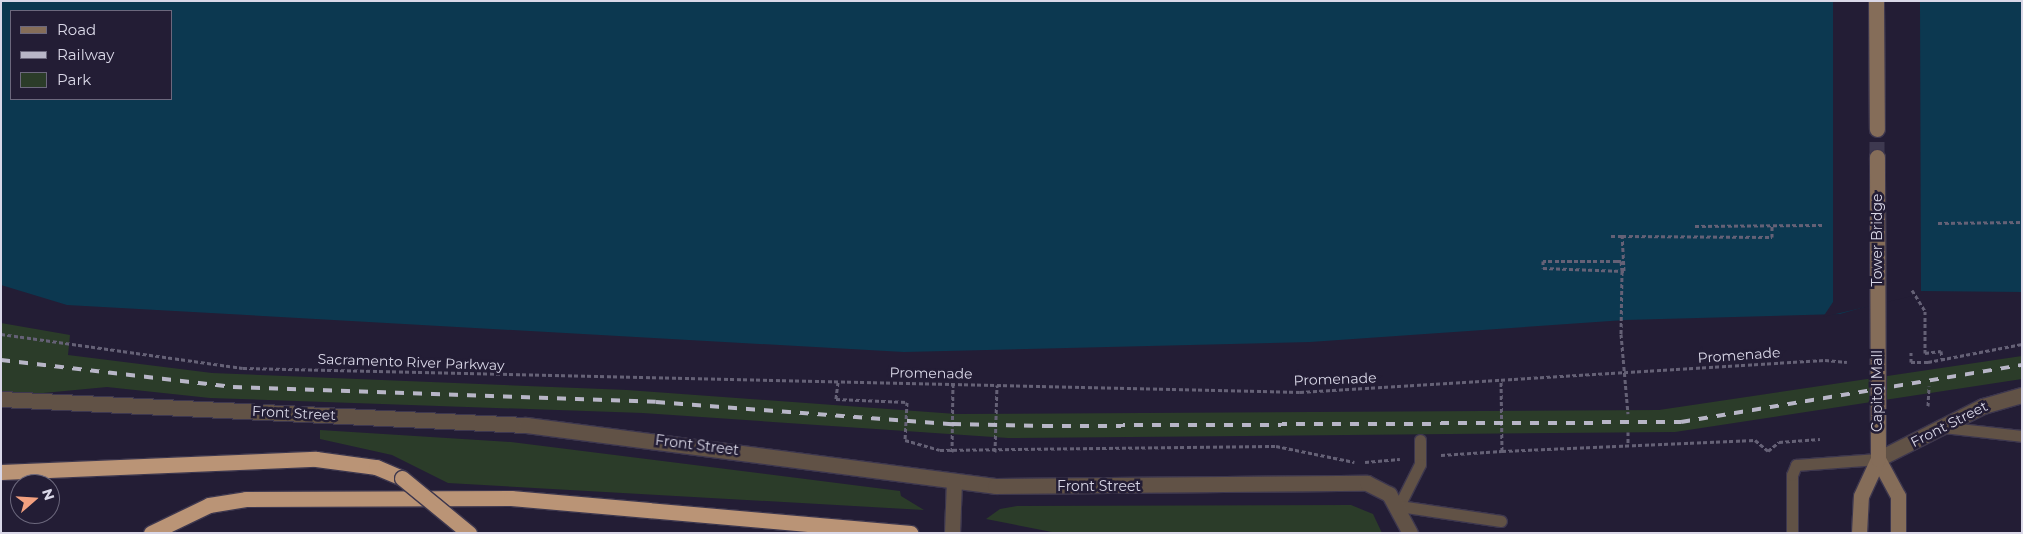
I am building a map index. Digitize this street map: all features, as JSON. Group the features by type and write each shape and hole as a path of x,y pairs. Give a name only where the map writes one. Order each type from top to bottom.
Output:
{"highway":[{"path":"1,472 316,459 367,465 402,478 442,506 469,533"},
{"path":"151,533 209,505 295,499 510,498 910,533"}],"main road":[{"path":"1876,1 1876,129"},
{"name":"Tower Bridge","path":"1876,157 1877,323"},
{"name":"Capitol Mall","path":"1859,533 1861,496 1878,459 1877,323"},
{"name":"Capitol Mall","path":"1878,459 1898,496 1898,533"}],"street":[{"name":"Front Street","path":"1878,459 1990,403 2022,395"},
{"name":"Front Street","path":"1,399 526,425 994,486 1367,483 1389,494 1399,506"},
{"path":"952,533 954,481"},
{"path":"1399,506 1410,533"}],"lane":[{"path":"1942,427 2022,436"},
{"path":"1420,440 1420,464 1399,506 1501,520"},
{"path":"1792,533 1792,475 1796,465 1878,459"}],"path":[{"path":"1938,223 2022,222"},
{"path":"1695,226 1822,224"},
{"path":"1611,236 1772,238 1772,225"},
{"path":"1622,236 1624,271 1543,268 1543,261 1621,261 1621,334 1627,374 1628,414"},
{"path":"1912,290 1925,311 1925,353 1941,351 1942,359"},
{"name":"Sacramento River Parkway","path":"1,334 243,368 822,382"},
{"path":"1911,352 1911,362 1928,362 2022,344"},
{"name":"Promenade","path":"822,382 1300,392 1627,374 1825,360 1847,362"},
{"path":"1928,362 1928,367"},
{"path":"1501,381 1502,451"},
{"path":"838,382 836,399 907,402 905,440 952,452 1276,446 1356,462 1400,459"},
{"path":"952,452 953,384"},
{"path":"995,450 997,386"},
{"path":"1928,406 1929,386"},
{"path":"1628,432 1628,443"},
{"path":"1441,455 1628,443 1756,440 1768,451 1779,442 1820,440"}],"green space":[{"path":"1,323 70,335 68,355 212,373 627,390 956,414 1659,410 2022,356 2022,379 1675,432 1008,438 643,413 210,398 107,387 1,397"},
{"path":"320,430 511,442 900,491 901,496 924,510 448,483 392,455 320,439"},
{"path":"1351,505 1373,514 1382,533 1057,533 986,519 1000,509 1017,506"}],"water":[{"path":"1,1 2022,1 2022,292 1920,291 1840,314 1625,320 1310,342 904,352 67,305 1,285"}],"pier":[{"path":"1833,1 1920,1 1921,294 1823,317 1833,302"}],"tunnel":[{"path":"1877,129 1877,157"}],"railway":[{"path":"1,360 233,387 656,402 952,424 1044,426 1681,422 2022,365"}]}
